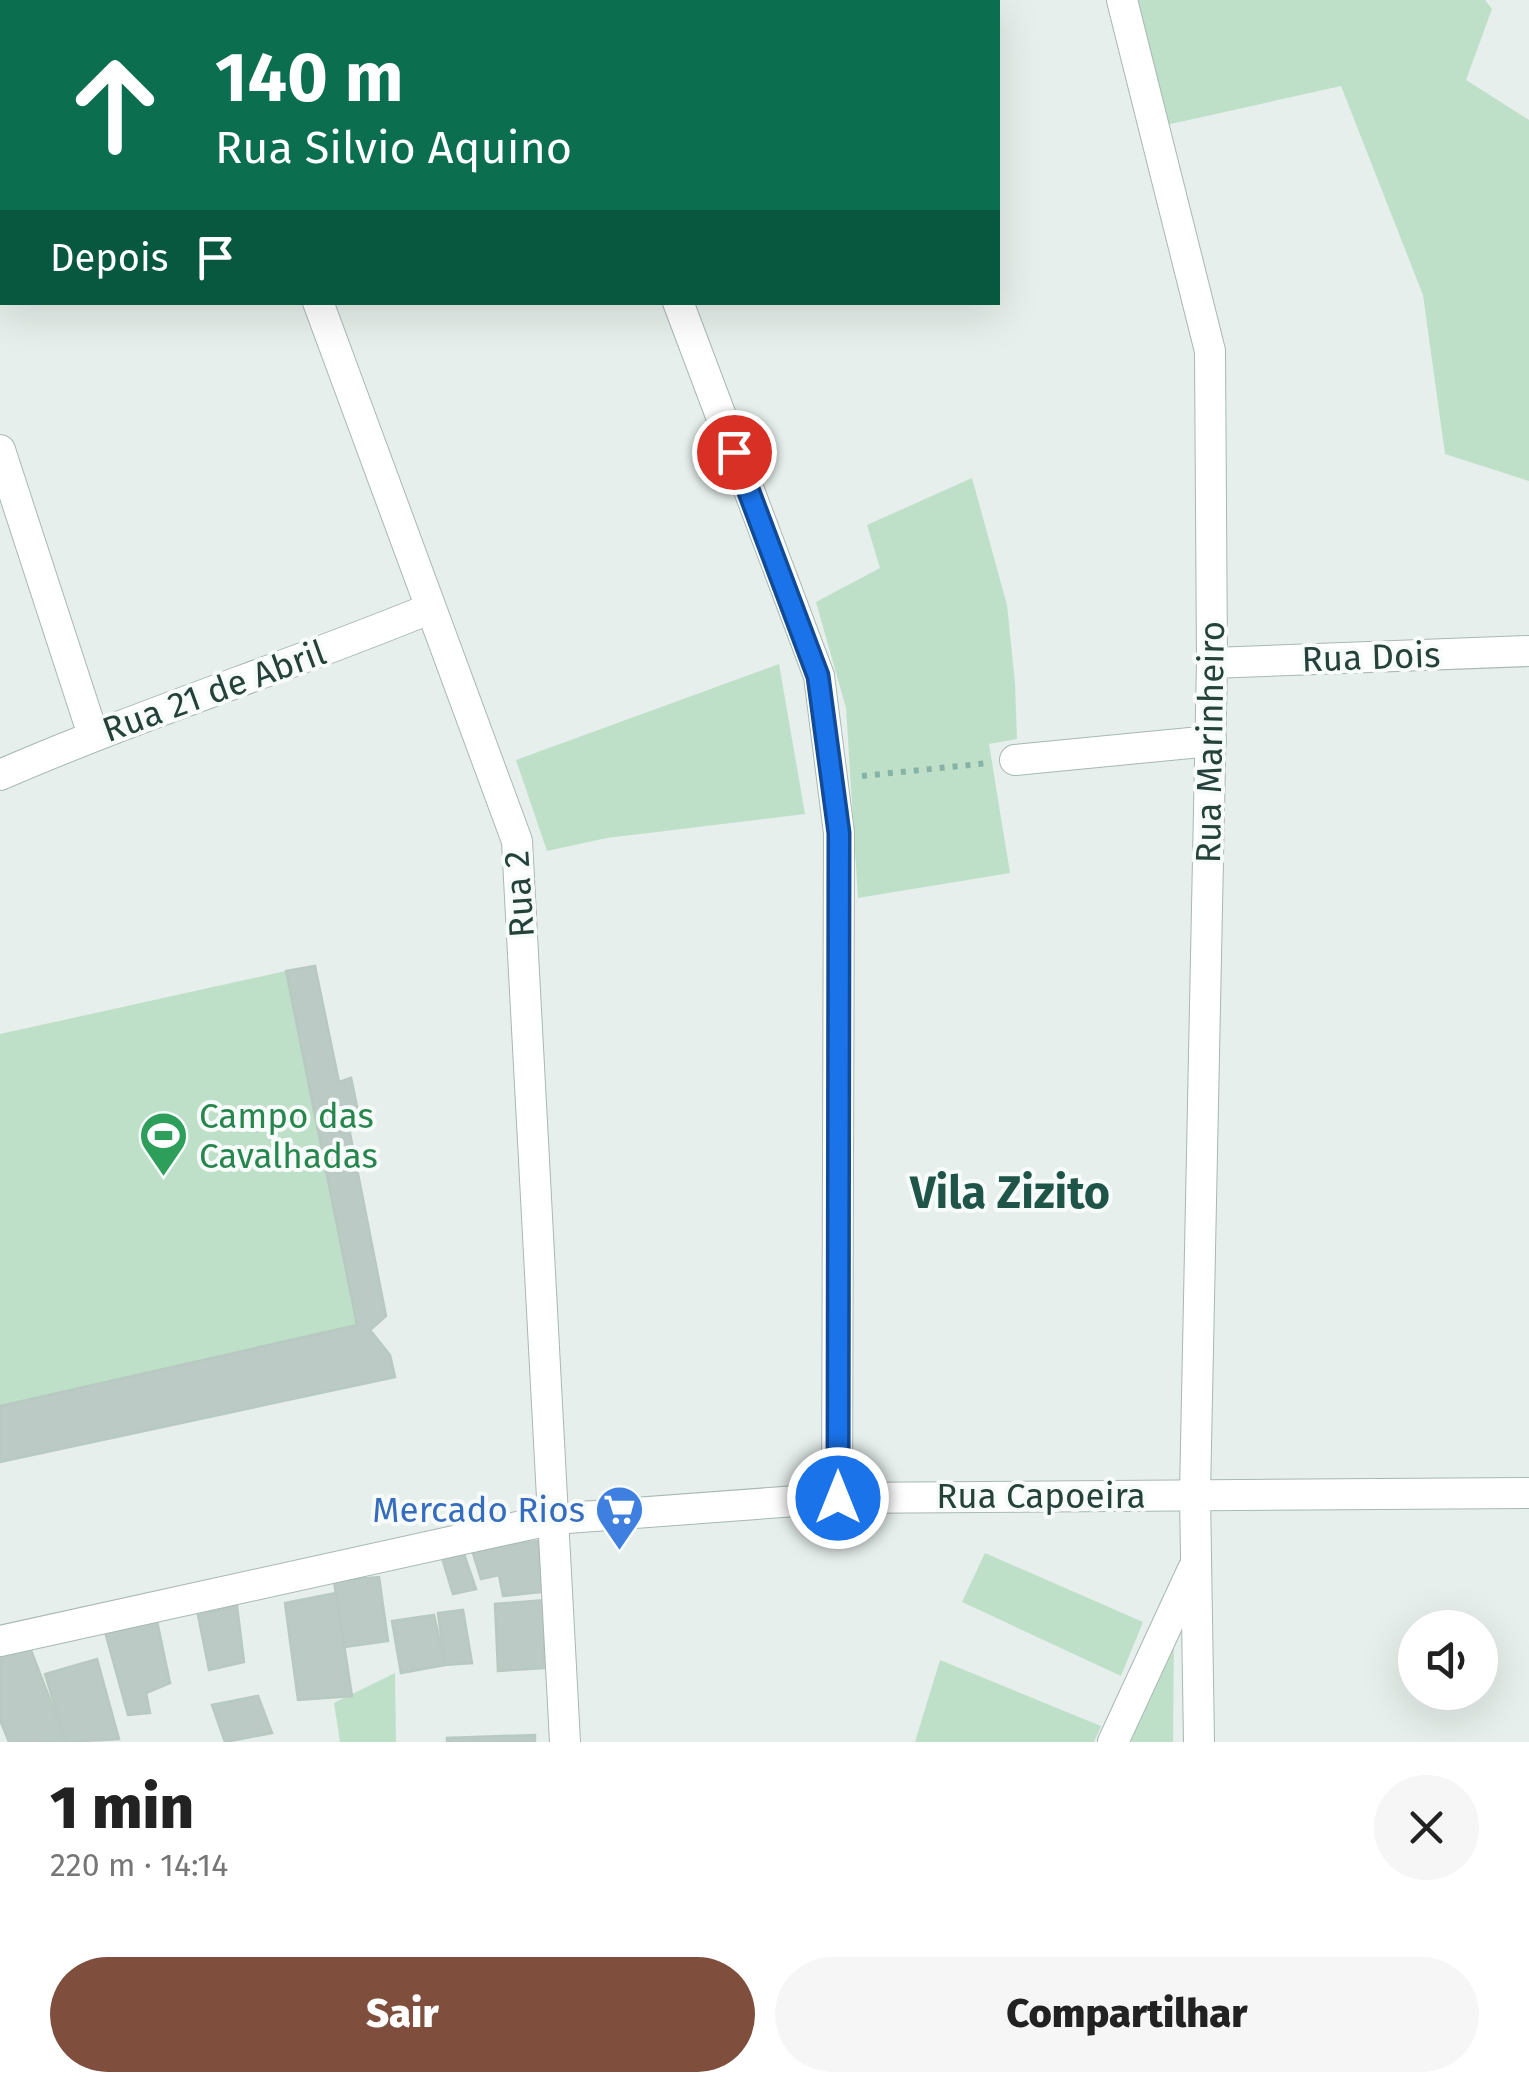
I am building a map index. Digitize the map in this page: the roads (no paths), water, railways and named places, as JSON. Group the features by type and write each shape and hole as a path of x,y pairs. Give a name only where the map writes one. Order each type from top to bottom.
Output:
{"street":[{"name":"Rua Marinheiro","path":"1122,0 1210,351 1212,662 1196,1495 1198,1742"},
{"name":"Rua 2","path":"319,305 517,841 566,1742"},
{"path":"679,305 818,676 832,780 839,833 838,1498"},
{"path":"0,450 93,735"},
{"name":"Rua 21 de Abril","path":"0,775 93,735 316,656 429,609"},
{"name":"Rua Dois","path":"1212,662 1529,651"},
{"path":"1015,760 1211,742"},
{"name":"Rua Capoeira","path":"0,1641 554,1519 838,1498 1529,1493"},
{"path":"1112,1742 1196,1561"}],"place":[{"name":"Campo das Cavalhadas","path":"164,1178"},
{"name":"Mercado Rios","path":"620,1552"}],"district":[{"name":"Vila Zizito","path":"1010,1193"}]}
